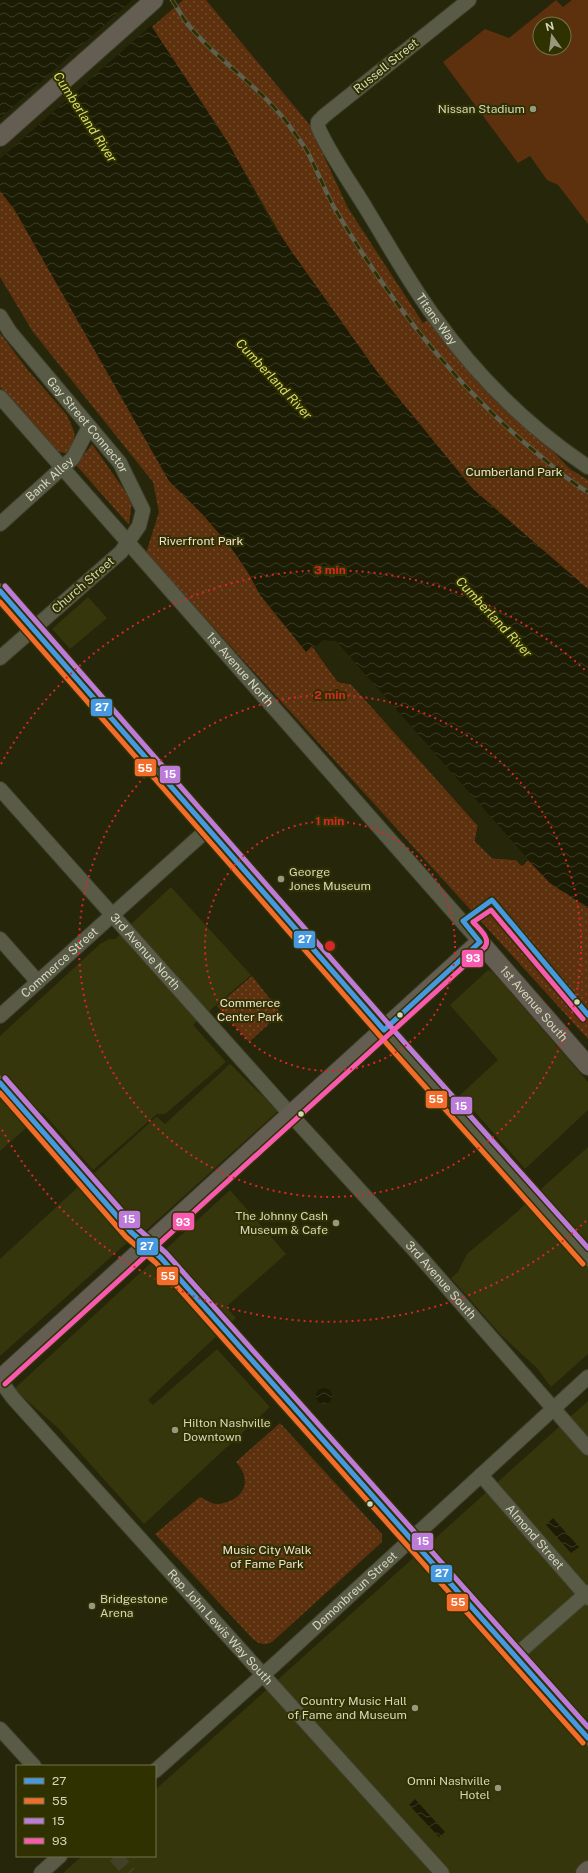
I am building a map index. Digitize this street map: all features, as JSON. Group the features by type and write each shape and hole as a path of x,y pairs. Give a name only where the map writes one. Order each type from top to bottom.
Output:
{"main road":[{"path":"0,137 154,0"},
{"path":"0,1379 480,942"},
{"name":"1st Avenue South","path":"480,942 588,1066"},
{"path":"585,1873 588,1870"}],"street":[{"name":"Russell Street","path":"324,138 318,127 320,119 469,0"},
{"name":"Titans Way","path":"324,138 418,294 454,343 480,373 516,409 542,432 588,467"},
{"name":"Gay Street Connector","path":"0,316 10,332 120,463 143,510 139,526 128,543"},
{"name":"1st Avenue North","path":"0,397 480,942"},
{"name":"Bank Alley","path":"0,524 73,458 89,427"},
{"name":"Church Street","path":"0,658 121,552 128,543"},
{"path":"0,591 384,1030 588,1259"},
{"name":"3rd Avenue North","path":"0,789 291,1115"},
{"name":"Commerce Street","path":"0,1016 208,829"},
{"path":"0,940 38,982"},
{"path":"0,1083 131,1232 161,1258 588,1738"},
{"name":"3rd Avenue South","path":"291,1115 417,1253 588,1448"},
{"name":"Demonbreun Street","path":"156,1770 264,1674 588,1377"},
{"name":"Rep. John Lewis Way South","path":"0,1379 18,1403 442,1873"},
{"name":"Almond Street","path":"481,1475 587,1595"},
{"path":"515,1656 587,1595"},
{"path":"0,1729 33,1765"},
{"path":"41,1873 59,1857"}],"shaded area":[{"path":"88,597 107,618 70,649 52,629"},
{"path":"171,887 251,975 193,1025 226,1062 165,1114 157,1114 93,1170 43,1113 0,1151 0,1036 100,944 109,939 115,939"},
{"path":"488,970 498,978 588,1082 588,1110 525,1169 460,1095 498,1060 450,1005"},
{"path":"230,1064 278,1111 142,1234 91,1176 155,1118 157,1117 165,1124"},
{"path":"588,1147 588,1354 551,1387 537,1368 501,1335 451,1278 458,1272 467,1254 517,1212"},
{"path":"79,1186 129,1241 0,1356 0,1259"},
{"path":"230,1190 286,1254 226,1307 236,1318 148,1400 153,1405 217,1349 270,1407 144,1524 58,1428 14,1389"},
{"path":"588,1401 588,1873 63,1873 81,1857 156,1857 156,1789"}],"green space":[{"name":"Cumberland Park","path":"183,0 206,0 309,124 348,208 423,323 428,320 570,469 588,480 588,600 491,510 371,374 282,237 227,141 152,27"},
{"name":"Nissan Stadium","path":"556,0 563,7 572,0 588,0 588,224 558,185 547,180 530,156 518,163 443,62 485,29 509,38 532,19 532,56 572,56 572,16 536,16"},
{"name":"Riverfront Park","path":"0,157 312,646 338,682 351,684 478,826 475,841 492,858 528,859 550,883 588,908 588,1039 146,553 159,512 153,482 33,332 0,277"},
{"path":"0,333 27,369 67,415 74,431 75,441 69,454 59,452 0,387"},
{"name":"Riverfront Park","path":"92,444 132,501 129,525 76,465"},
{"name":"Commerce Center Park","path":"252,976 281,1013 249,1042 217,1006"},
{"name":"Music City Walk of Fame Park","path":"280,1423 382,1534 382,1542 272,1642 264,1644 253,1639 155,1534 200,1497 217,1504 232,1500 238,1496 244,1487 245,1482 243,1472 236,1462"}],"water":[{"name":"Cumberland River","path":"0,0 134,0 227,141 272,224 378,373 473,489 588,589 588,908 550,883 528,860 522,866 516,860 492,858 475,841 478,825 351,684 338,682 312,646 306,652 260,595 247,571 229,545 202,514 169,481 14,209 0,191"},
{"path":"324,1388 331,1393 332,1396 327,1403 324,1404 317,1399 316,1396 321,1389"},
{"path":"553,1518 579,1547 571,1553 546,1525"},
{"path":"415,1799 445,1832 439,1837 409,1805"}],"pier":[{"path":"132,0 136,0 153,24 0,159 0,118"},
{"path":"323,640 336,641 528,859 522,866 516,860 492,858 475,841 478,825 351,684 338,682 314,648"}],"tunnel":[{"path":"116,1857 130,1873"}],"railway":[{"path":"172,0 186,22 198,36 264,97 288,124 306,149 331,202 378,277 401,309 452,372 509,429 563,475 588,492"}],"transit line":[{"name":"15","path":"5,586 405,1043 588,1248"},
{"name":"27","path":"0,591 384,1030 480,942 463,921 492,900 588,1015"},
{"name":"55","path":"0,602 395,1053 583,1264"},
{"name":"93","path":"5,1384 485,947 485,937 473,922 491,910 583,1019"},
{"name":"15","path":"5,1078 136,1227 166,1253 588,1727"},
{"name":"27","path":"0,1083 131,1232 161,1258 588,1738"},
{"name":"55","path":"0,1093 126,1237 156,1263 583,1743"}],"place":[{"name":"Nissan Stadium","path":"533,109"},
{"name":"George Jones Museum","path":"281,879"},
{"name":"The Johnny Cash Museum & Cafe","path":"336,1223"},
{"name":"Hilton Nashville Downtown","path":"175,1430"},
{"name":"Bridgestone Arena","path":"92,1606"},
{"name":"Country Music Hall of Fame and Museum","path":"415,1708"},
{"name":"Omni Nashville Hotel","path":"498,1788"}]}
